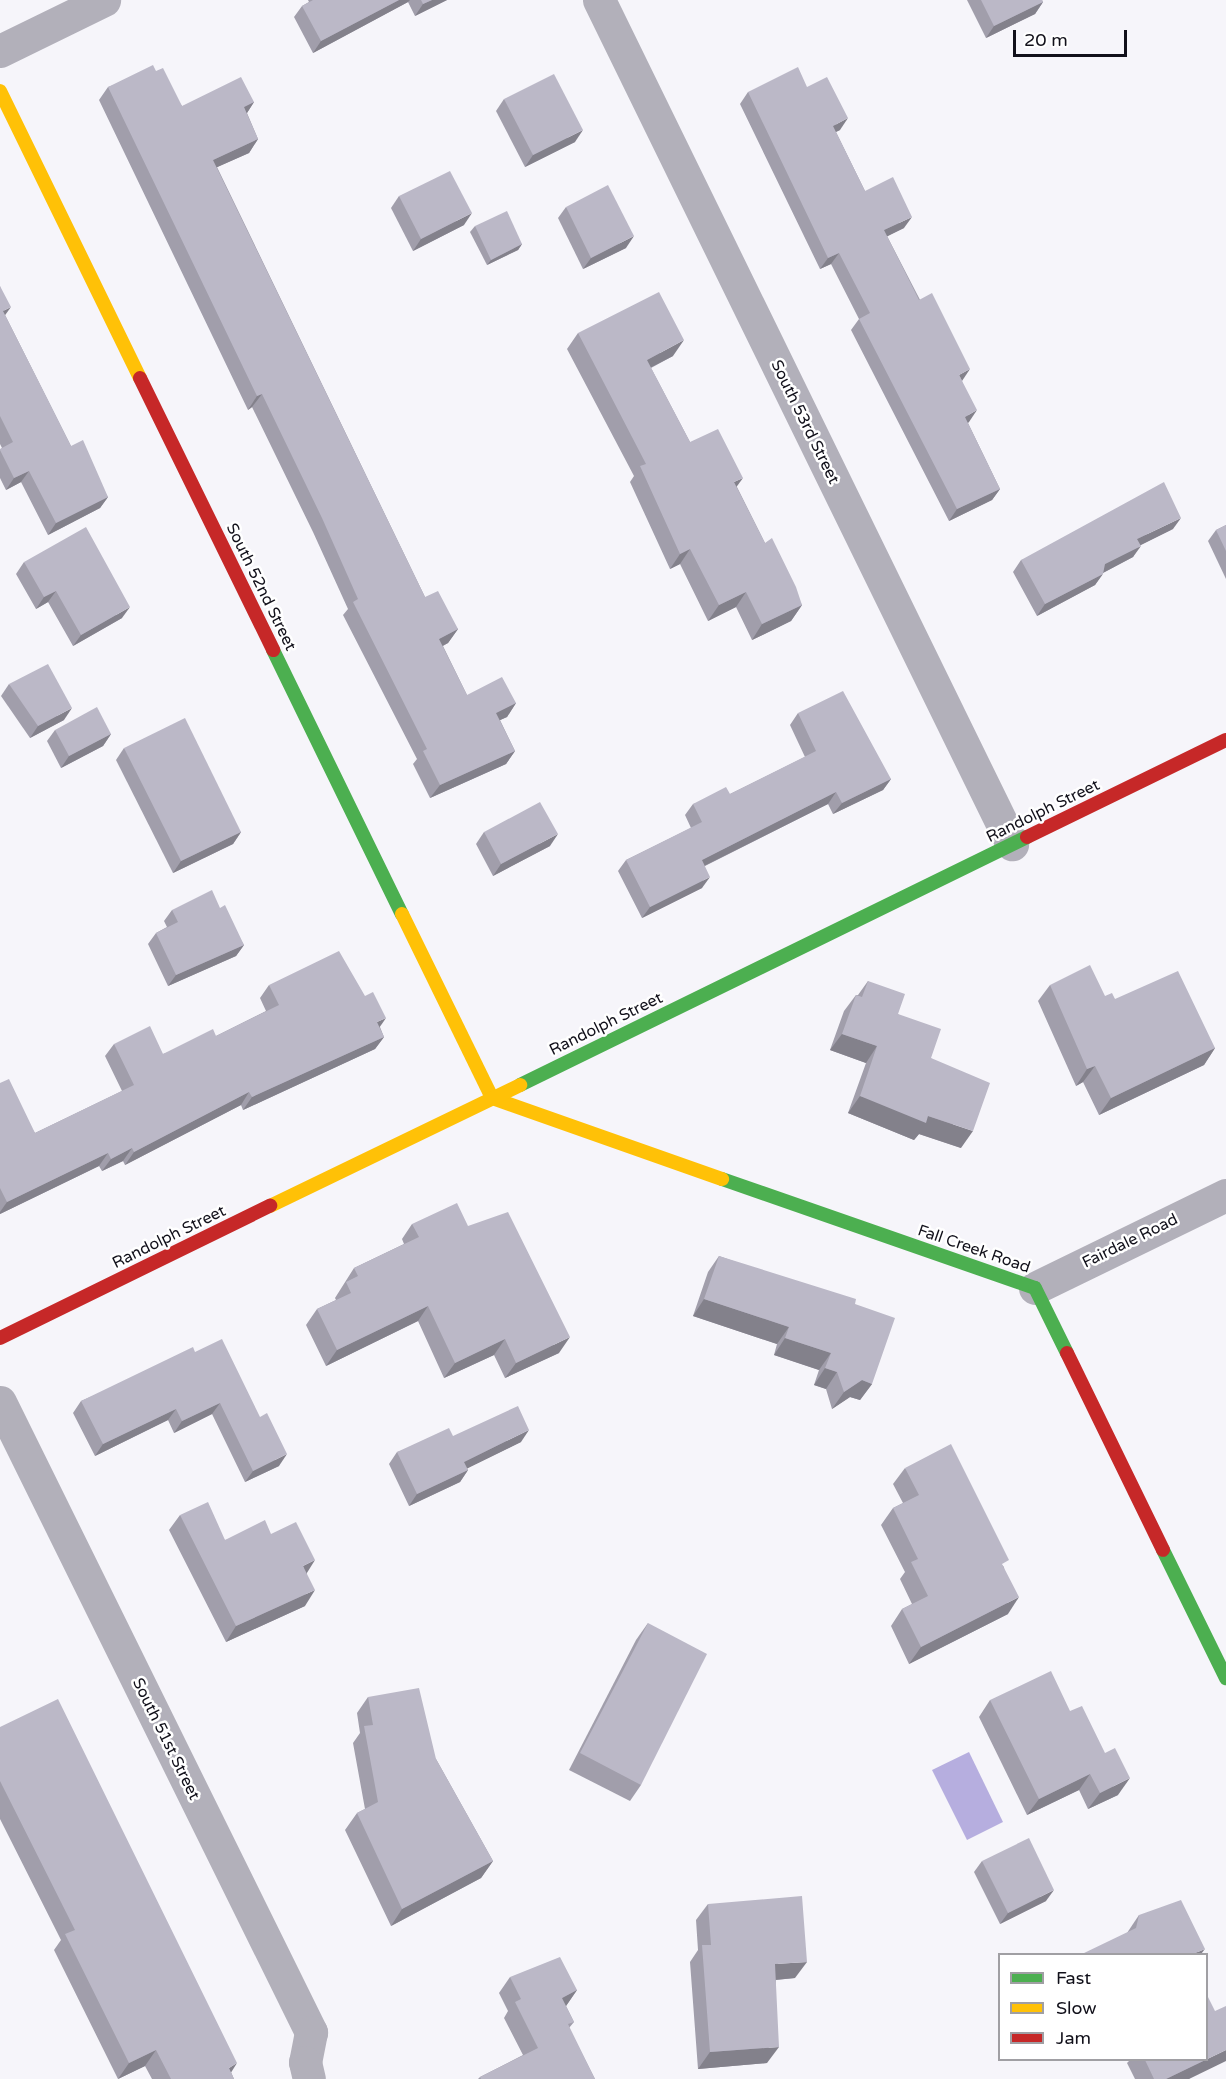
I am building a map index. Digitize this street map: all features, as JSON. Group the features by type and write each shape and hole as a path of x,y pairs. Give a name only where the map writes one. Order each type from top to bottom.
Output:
{"street":[{"path":"0,51 105,0"},
{"name":"South 53rd Street","path":"599,0 1012,844"},
{"name":"South 52nd Street","path":"0,91 492,1098"},
{"name":"Randolph Street","path":"0,1338 1226,740"},
{"name":"Fall Creek Road","path":"492,1098 1035,1288 1226,1678"},
{"name":"Fairdale Road","path":"1035,1288 1226,1194"},
{"name":"South 51st Street","path":"0,1402 311,2032 305,2062 309,2079"}],"shaded area":[{"path":"969,1752 1003,1822 967,1840 932,1770"}],"building":[{"path":"313,0 399,0 321,41 302,6"},
{"path":"981,0 1042,0 1043,2 994,26"},
{"path":"153,65 156,71 163,68 182,106 241,77 254,102 244,107 258,139 213,160 425,597 438,591 458,629 439,639 467,695 502,677 516,703 496,713 515,751 440,785 423,751 427,749 353,602 358,599 322,518 262,394 257,396 108,87"},
{"path":"798,67 807,87 827,77 848,118 833,126 865,191 893,177 912,217 884,230 919,300 932,293 970,369 959,375 977,410 965,417 1000,489 957,509 859,319 870,313 839,253 828,258 748,92"},
{"path":"554,74 583,130 533,155 504,99"},
{"path":"450,171 472,213 421,239 399,196"},
{"path":"608,185 634,236 591,258 566,207"},
{"path":"507,211 522,244 491,260 475,226"},
{"path":"0,286 11,307 3,311 71,446 83,440 108,497 56,523 29,471 14,478 0,450 13,442 0,416"},
{"path":"659,292 684,340 647,360 690,442 718,429 743,478 734,482 765,543 772,538 796,587 802,605 762,624 746,592 719,605 690,549 680,554 640,466 646,464 578,333"},
{"path":"1164,482 1181,518 1137,539 1141,546 1105,564 1103,574 1045,604 1021,560"},
{"path":"1226,525 1226,551 1216,530"},
{"path":"86,527 130,607 81,635 56,591 44,597 24,562"},
{"path":"48,664 72,708 38,726 9,684"},
{"path":"843,691 891,779 842,803 836,792 702,860 710,877 650,907 626,860 702,822 693,804 726,787 730,794 816,751 798,713"},
{"path":"97,707 111,734 69,756 55,730"},
{"path":"185,718 241,832 181,861 124,748"},
{"path":"540,802 558,834 501,864 484,832"},
{"path":"212,890 220,908 225,905 244,945 176,975 156,933 178,922 172,910"},
{"path":"339,951 365,996 373,992 386,1018 377,1022 384,1037 252,1097 249,1092 134,1152 132,1148 111,1159 108,1153 7,1202 0,1188 0,1083 9,1079 35,1133 134,1085 114,1044 150,1026 163,1054 213,1029 216,1036 279,1005 269,985"},
{"path":"1090,965 1105,996 1112,993 1115,999 1178,971 1215,1048 1111,1098 1095,1066 1087,1069 1050,985"},
{"path":"868,981 905,994 898,1014 941,1029 931,1058 990,1083 973,1131 928,1116 926,1123 860,1096 877,1046 842,1034 856,995 862,997"},
{"path":"457,1203 468,1226 508,1212 570,1337 516,1363 505,1339 455,1363 428,1306 337,1350 317,1309 351,1293 346,1282 358,1276 354,1268 419,1237 412,1224"},
{"path":"719,1256 856,1299 855,1304 895,1318 872,1384 862,1380 844,1392 837,1372 825,1368 831,1353 785,1338 789,1327 704,1299"},
{"path":"222,1339 260,1417 267,1413 287,1454 253,1471 220,1403 182,1421 176,1409 103,1444 81,1401 193,1347 195,1352"},
{"path":"518,1406 529,1430 464,1462 468,1470 417,1494 397,1452 449,1428 453,1436"},
{"path":"951,1444 1009,1560 1002,1564 1019,1597 921,1647 902,1609 928,1596 911,1562 918,1559 893,1508 919,1495 905,1468"},
{"path":"208,1502 225,1540 265,1520 271,1534 296,1522 315,1560 303,1566 315,1590 236,1626 180,1515"},
{"path":"648,1623 707,1654 641,1785 580,1753"},
{"path":"1051,1671 1070,1711 1082,1706 1105,1753 1115,1748 1130,1778 1100,1793 1090,1774 1039,1799 990,1700"},
{"path":"419,1688 436,1759 493,1861 402,1909 357,1813 378,1802 364,1726 373,1725 368,1697"},
{"path":"58,1699 237,2063 229,2068 234,2079 171,2079 156,2050 129,2063 65,1934 75,1930 0,1781 0,1727"},
{"path":"1029,1838 1054,1890 1008,1913 982,1861"},
{"path":"802,1896 807,1962 775,1964 779,2047 710,2052 702,1945 711,1945 708,1904"},
{"path":"1181,1900 1205,1949 1195,1953 1084,1953 1136,1928 1139,1915"},
{"path":"560,1957 577,1990 562,1998 574,2022 568,2024 595,2079 481,2079 480,2077 538,2048 515,2002 521,1999 510,1977"},
{"path":"1208,1997 1215,2011 1226,2006 1226,2050 1208,2059"},
{"path":"1145,2061 1203,2061 1166,2079 1154,2079"}],"traffic: fast":[{"path":"273,650 402,914"},
{"path":"520,1085 1027,837"},
{"path":"722,1179 1035,1288 1067,1353"},
{"path":"1163,1550 1226,1678"}],"traffic: slow":[{"path":"0,91 140,378"},
{"path":"402,914 492,1098"},
{"path":"270,1206 520,1085"},
{"path":"492,1098 722,1179"}],"traffic: jam":[{"path":"140,378 273,650"},
{"path":"1027,837 1226,740"},
{"path":"0,1338 270,1206"},
{"path":"1067,1353 1163,1550"}]}
